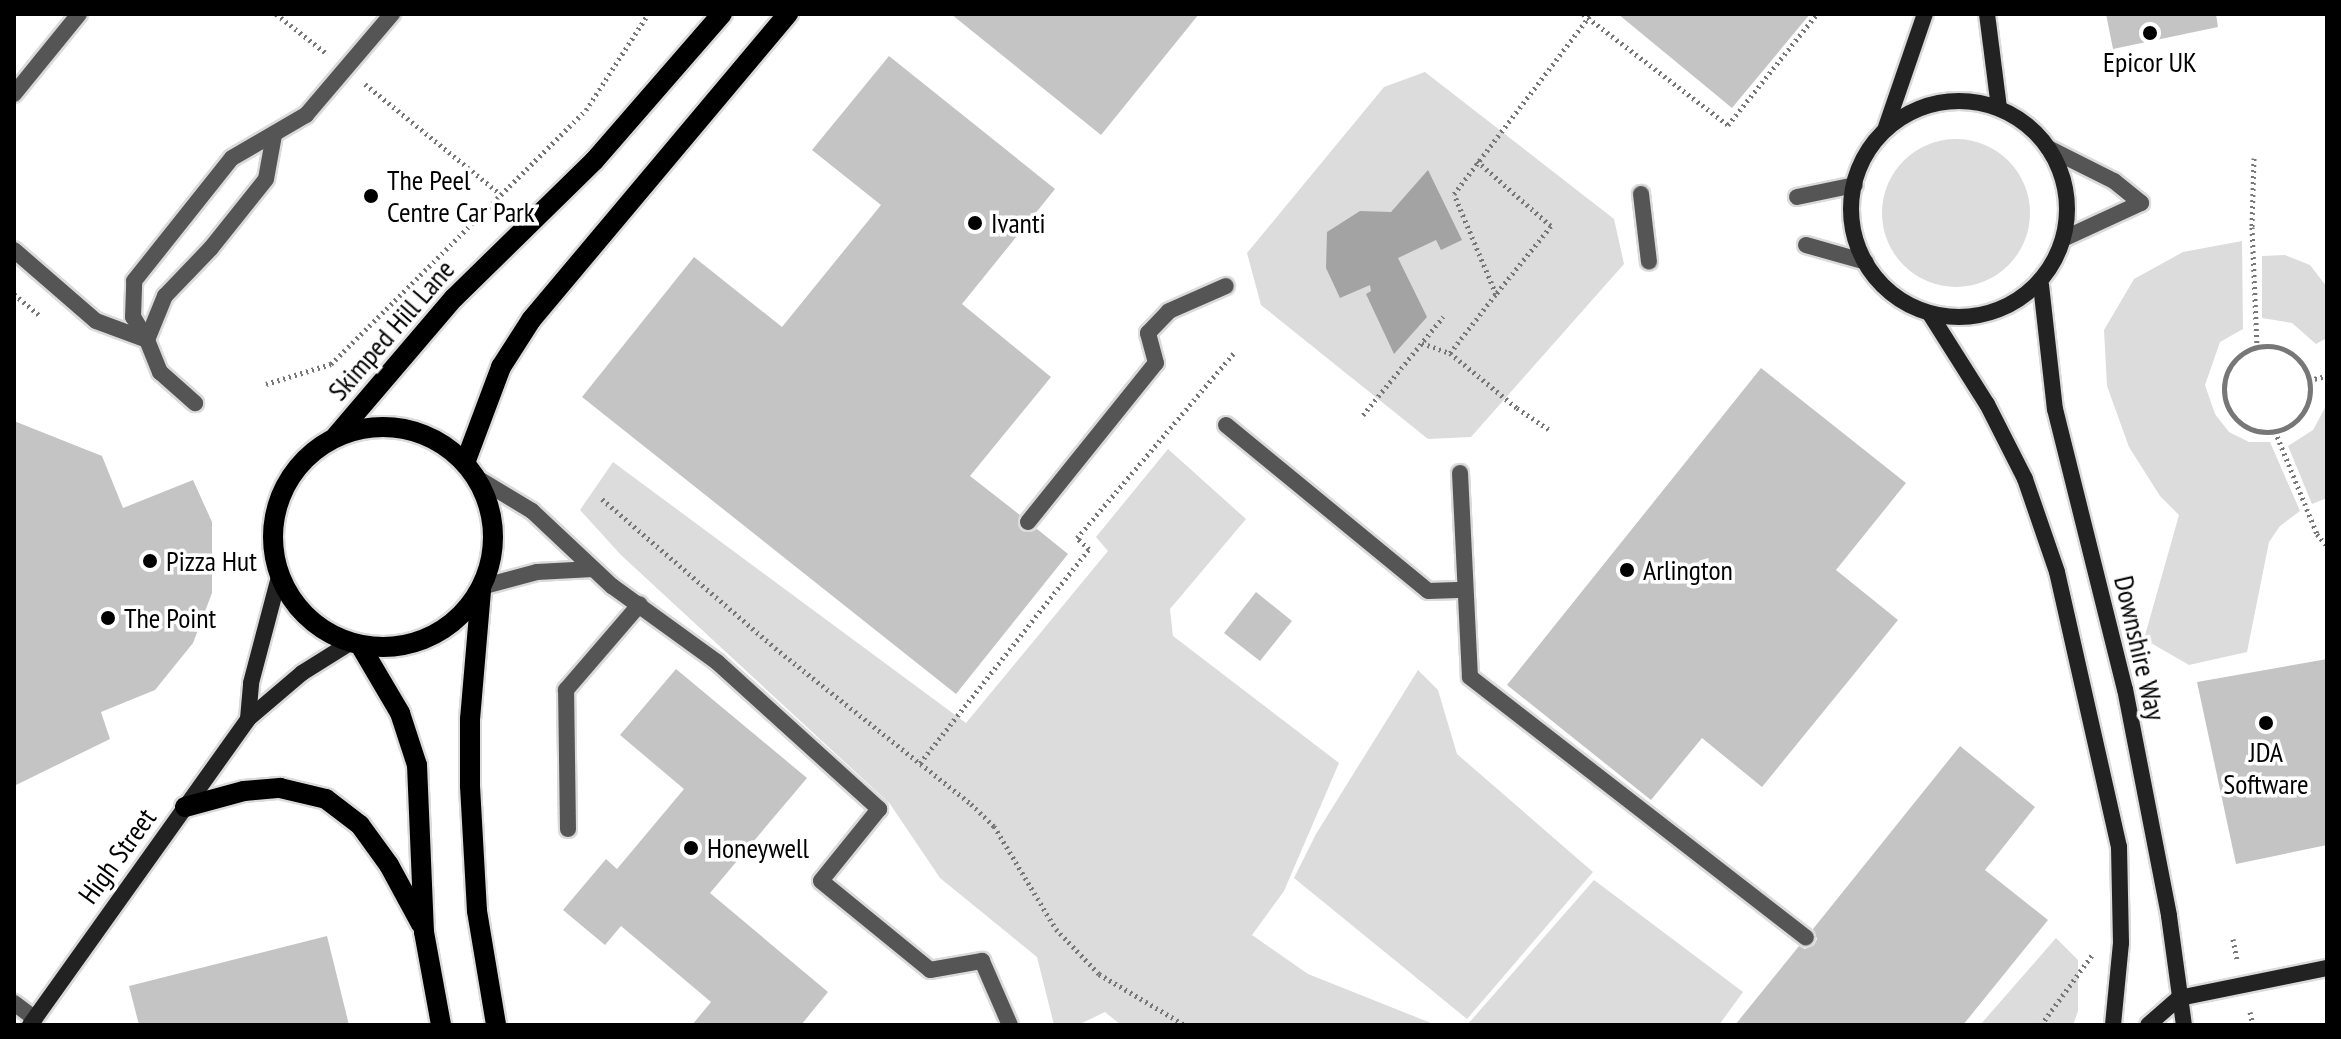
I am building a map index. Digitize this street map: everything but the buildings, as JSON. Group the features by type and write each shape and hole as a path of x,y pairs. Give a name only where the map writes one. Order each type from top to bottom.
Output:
{"main road":[{"name":"Skimped Hill Lane","path":"333,439 454,298 594,161 722,14"},
{"path":"470,470 501,367 531,320 788,14"},
{"path":"481,587 466,609 448,626 428,638 409,644 355,644 332,635 304,615 279,577 272,547 277,505 298,466 333,439 367,428 409,430 446,447 470,470 491,513 493,536 481,587 470,719 477,911 496,1025"},
{"path":"355,644 400,713 417,765 424,932 441,1025"},
{"path":"185,807 244,791 280,788 326,799 360,825 389,865 424,932"}],"street":[{"path":"14,94 79,14"},
{"path":"195,403 160,372 147,340 133,317 134,281 232,158 306,115 392,14"},
{"path":"1886,128 1925,14"},
{"path":"1987,14 1999,108"},
{"path":"1941,102 1972,102 1999,108 2029,126 2048,148 2060,170 2067,214 2063,239 2041,285 1986,314 1930,314 1897,298 1872,276 1852,234 1850,199 1863,158 1886,128 1906,114 1941,102"},
{"path":"147,340 165,296 211,248 266,179 274,135"},
{"path":"2048,148 2114,181 2141,203 2063,239"},
{"path":"1797,197 1855,185"},
{"path":"1641,194 1649,262"},
{"path":"1806,245 1866,262"},
{"path":"14,250 96,321 147,340"},
{"name":"Downshire Way","path":"2041,285 2055,409 2125,689 2169,916 2184,1025"},
{"path":"1028,522 1156,363 1148,333 1169,311 1226,286"},
{"path":"1930,314 1987,404 2025,479 2057,572 2119,847 2121,930 2113,1025"},
{"path":"1226,425 1428,591 1465,590"},
{"path":"470,470 532,511 593,569 717,662 879,809 821,881 930,970 982,961 1010,1025"},
{"path":"1460,473 1470,677 1806,938"},
{"path":"481,587 537,572 593,569"},
{"name":"High Street","path":"248,719 251,683 279,577"},
{"path":"568,829 566,690 640,604"},
{"name":"High Street","path":"33,1022 248,719 302,673 355,644"},
{"path":"2148,1025 2179,998 2327,968"},
{"path":"14,1003 33,1022"}],"path":[{"path":"276,14 499,193"},
{"name":"Skimped Hill Lane","path":"266,384 331,364 499,193 586,110 648,14"},
{"path":"1496,294 1454,194 1588,15 1728,125 1817,14"},
{"path":"2254,158 2252,227 2257,347"},
{"path":"1450,353 1551,226 1477,161"},
{"path":"14,294 40,316"},
{"path":"1363,415 1443,317"},
{"path":"1422,343 1450,353 1517,408 1550,430"},
{"path":"2257,347 2286,350 2297,358 2309,380 2310,397 2304,411 2295,422 2275,431 2254,431 2241,425 2225,402 2223,388 2233,361 2257,347"},
{"path":"920,763 1089,549 1077,538 1235,352"},
{"path":"2309,380 2327,376"},
{"path":"2275,431 2317,534 2327,546"},
{"path":"602,499 775,648 994,826 1056,929 1099,974 1185,1025"},
{"path":"2233,939 2238,964"},
{"path":"2041,1025 2100,944"},
{"path":"2250,1012 2253,1025"}],"shaded area":[{"path":"1425,72 1614,219 1624,264 1471,437 1428,439 1261,305 1247,253 1384,87"},
{"path":"1956,139 1984,145 2008,161 2024,185 2030,213 2024,241 2008,265 1984,281 1956,287 1928,281 1904,265 1888,241 1882,213 1888,185 1904,161 1928,145"},
{"path":"1428,170 1462,240 1441,250 1436,240 1398,258 1427,317 1394,354 1366,294 1371,291 1370,285 1340,298 1326,268 1327,232 1360,211 1391,212"},
{"path":"2242,241 2243,329 2220,342 2205,385 2215,414 2229,432 2249,442 2270,442 2300,511 2280,526 2269,542 2247,652 2189,665 2144,639 2179,515 2160,496 2129,447 2107,386 2104,330 2134,279 2183,252"},
{"path":"2285,255 2310,265 2327,287 2327,338 2316,344 2292,323 2262,318 2262,256"},
{"path":"2327,404 2327,498 2312,504 2288,446 2313,430"},
{"path":"1168,449 1246,519 1170,609 1173,636 1339,763 1284,891 1252,935 1308,974 1436,1025 1121,1025 1105,1012 1078,1025 1054,1025 1037,957 940,878 890,804 621,555 580,510 613,462 966,723 1108,551 1096,537"},
{"path":"1418,670 1438,690 1457,754 1593,872 1467,1019 1294,878 1316,834"},
{"path":"1594,880 1743,992 1719,1025 1467,1025"},
{"path":"2056,938 2078,960 2078,1011 2073,1025 1980,1025"}],"place":[{"name":"Epicor UK","path":"2150,33"},
{"name":"The Peel Centre Car Park","path":"371,196"},
{"name":"Ivanti","path":"975,223"},
{"name":"Pizza Hut","path":"150,561"},
{"name":"Arlington","path":"1627,570"},
{"name":"The Point","path":"108,618"},
{"name":"JDA Software","path":"2266,723"},
{"name":"Honeywell","path":"691,848"}]}
